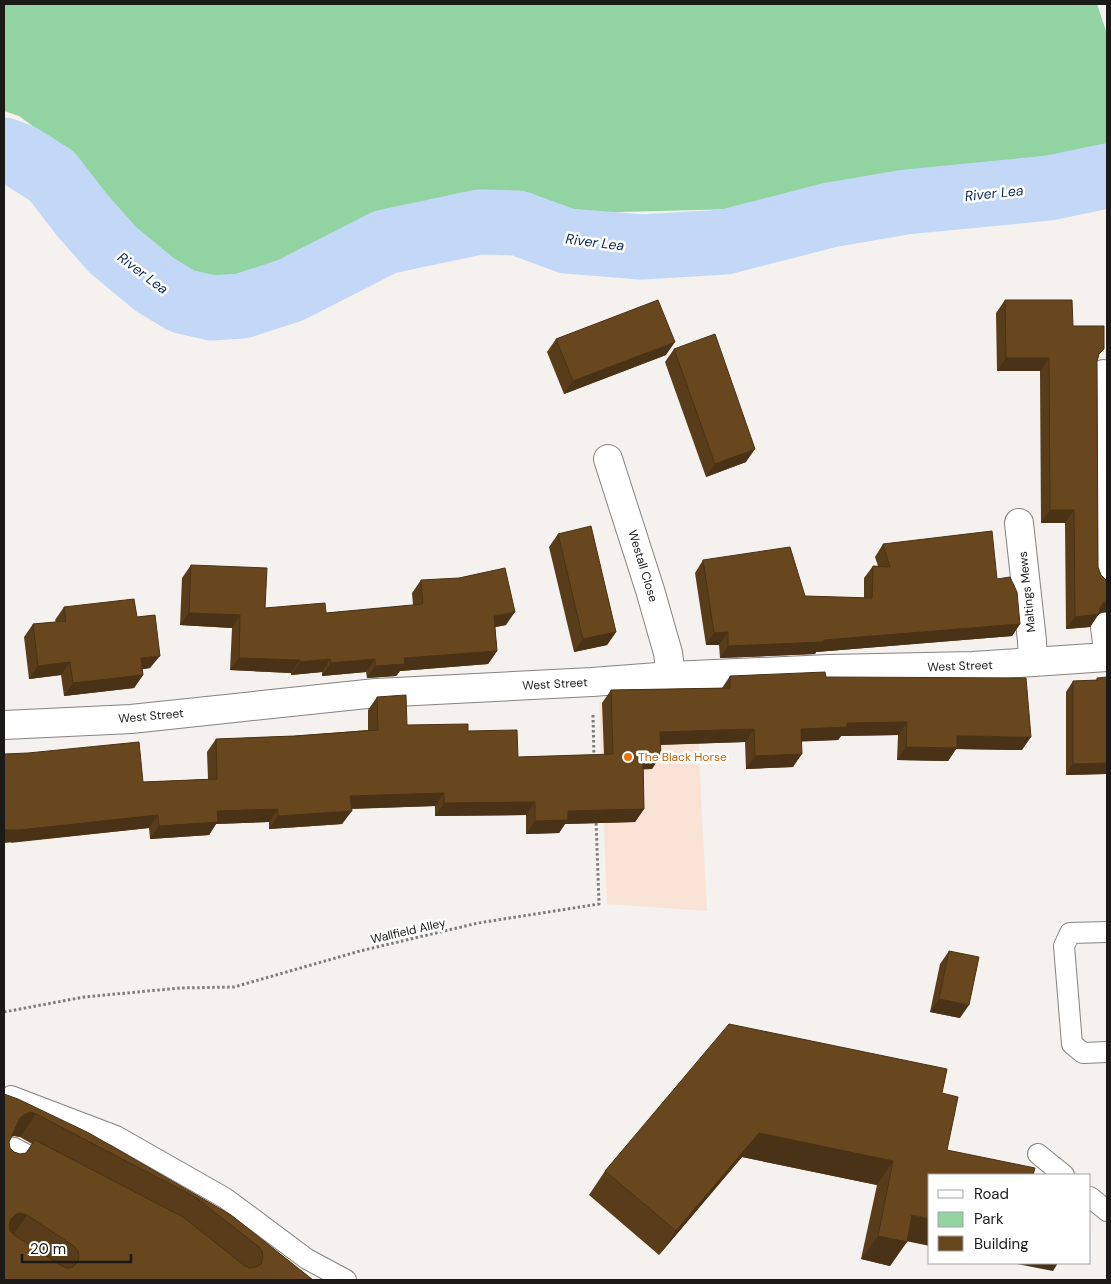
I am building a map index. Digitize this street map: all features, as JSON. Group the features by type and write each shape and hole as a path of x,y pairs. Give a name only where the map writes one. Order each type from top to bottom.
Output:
{"street":[{"path":"1104,374 1105,580"},
{"name":"Westall Close","path":"608,459 668,653 670,676"},
{"name":"Maltings Mews","path":"1020,523 1033,662"},
{"name":"West Street","path":"4,724 130,719 376,693 670,676 829,669 973,666 1107,657"}],"lane":[{"path":"1107,932 1070,934 1064,946 1072,1044 1083,1053 1107,1052"},
{"path":"11,1096 116,1136 225,1198 306,1259 346,1280"},
{"path":"4,1166 14,1148 67,1175"},
{"path":"1038,1154 1063,1174"},
{"path":"1091,1198 1107,1211"}],"path":[{"path":"592,682 594,767"},
{"name":"Wallfield Alley","path":"4,1012 84,997 180,988 234,987 360,951 478,923 599,904 596,816"}],"shaded area":[{"path":"696,698 707,911 607,904 599,703"}],"green space":[{"path":"4,4 1097,4 1107,34 1107,153 1030,166 885,176 822,185 737,209 581,213 514,198 469,196 341,232 286,264 251,278 215,284 172,267 148,253 111,216 76,166 46,136 19,116 4,111"}],"building":[{"path":"658,300 675,342 573,381 556,339"},
{"path":"1005,300 1072,300 1073,326 1104,326 1104,349 1099,354 1097,361 1098,567 1101,575 1107,581 1107,601 1100,608 1099,614 1075,617 1074,510 1050,510 1049,358 1006,358"},
{"path":"715,334 755,449 715,464 674,349"},
{"path":"591,526 616,632 583,639 558,534"},
{"path":"992,531 997,579 1010,577 1017,592 1020,624 824,640 824,642 728,646 728,632 714,633 703,560 790,547 805,596 872,598 873,566 890,567 883,544"},
{"path":"191,565 267,568 265,608 325,603 326,613 423,604 421,580 459,578 505,568 515,612 494,616 497,651 404,658 405,664 375,666 375,659 331,663 330,659 300,662 300,660 239,658 240,615 189,613"},
{"path":"134,599 137,617 155,615 160,656 141,658 143,675 73,683 70,662 38,666 33,624 66,621 64,607"},
{"path":"825,672 826,677 1026,678 1031,737 957,736 957,748 906,747 907,722 847,723 847,727 801,729 802,754 755,756 754,729 660,732 661,756 643,757 644,809 568,811 568,820 535,821 535,802 444,803 444,793 350,796 352,811 278,816 278,809 217,811 218,822 159,826 158,815 4,830 4,754 139,742 143,782 217,779 216,739 378,730 377,697 406,695 407,725 468,724 468,731 517,730 518,757 613,754 611,690 730,688 730,676"},
{"path":"1107,677 1107,763 1073,764 1073,681 1098,680 1097,678"},
{"path":"949,951 979,957 969,1005 939,999"},
{"path":"729,1024 947,1069 942,1093 958,1097 947,1150 1035,1168 1033,1174 928,1174 928,1219 912,1215 907,1242 878,1236 893,1161 759,1133 676,1231 605,1171"},
{"path":"4,1094 89,1133 231,1215 313,1280 4,1280","holes":["31,1112 195,1197 259,1247 263,1257 261,1264 250,1268 245,1266 183,1217 35,1140 26,1153 14,1152 10,1148 9,1142 20,1118","21,1213 74,1246 78,1251 78,1262 73,1267 67,1268 62,1266 14,1235 10,1231 9,1225 11,1219 16,1214"]}],"waterway":[{"name":"River Lea","path":"4,150 22,157 52,176 82,215 113,250 154,284 182,301 212,308 242,306 291,290 385,242 479,222 518,223 567,241 642,247 725,242 830,215 906,202 1049,188 1107,176"}],"place":[{"name":"The Black Horse","path":"628,757"}]}
